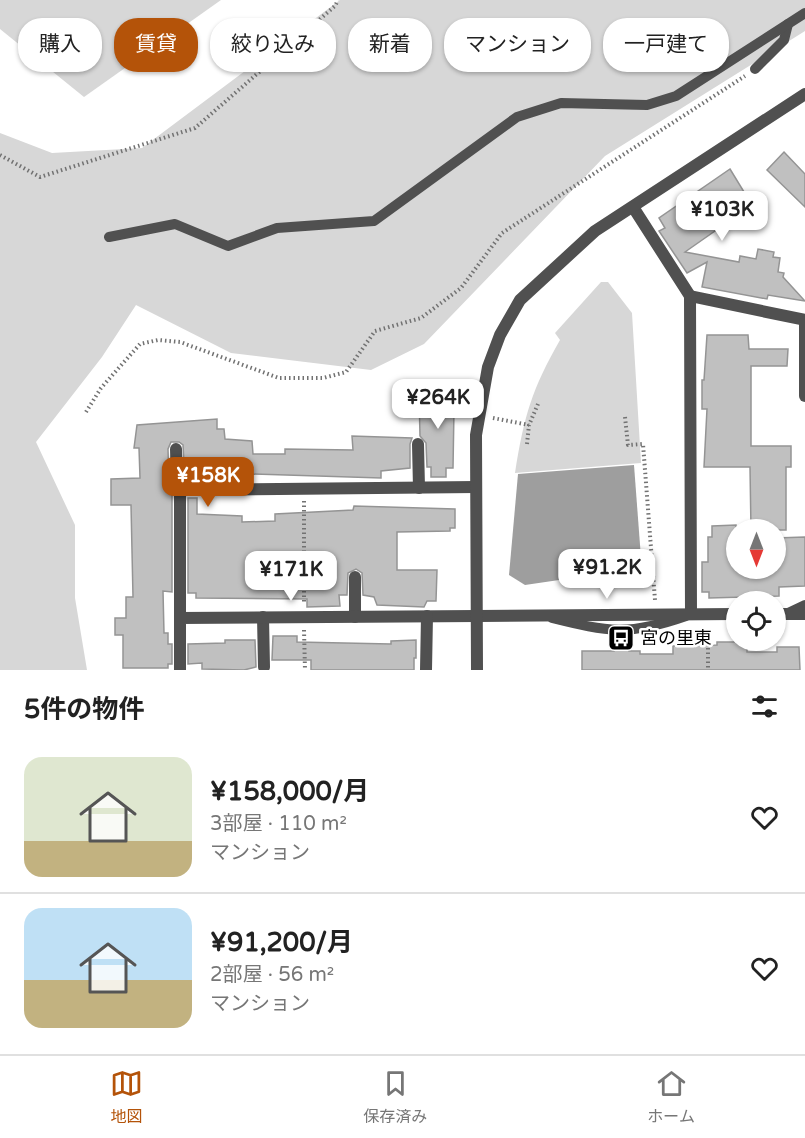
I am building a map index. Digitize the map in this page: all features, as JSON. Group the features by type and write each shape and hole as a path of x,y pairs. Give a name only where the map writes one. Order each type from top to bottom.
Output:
{"street":[{"path":"477,670 478,413 488,367 500,335 520,300 596,231 805,94"},
{"path":"633,207 690,296 692,614"},
{"path":"690,296 805,321 805,396"},
{"path":"418,444 419,488"},
{"path":"176,449 177,484 180,490 180,670"},
{"path":"180,490 476,487"},
{"path":"355,577 355,617"},
{"path":"180,618 726,614"},
{"path":"786,614 805,614"},
{"path":"426,670 427,616"},
{"path":"263,617 264,667"}],"lane":[{"path":"109,237 175,224 228,246 277,228 374,221 517,117 561,103 647,105 676,96 805,13"},
{"path":"755,69 783,40 788,24"},
{"path":"786,612 805,605"}],"path":[{"path":"0,155 40,177 195,128 335,6 338,0"},
{"path":"86,412 101,388 140,344 158,340 180,342 279,378 322,378 346,372 375,331 421,318 461,288 502,233 755,69"},
{"path":"526,444 529,425 538,404"},
{"path":"625,417 628,446 643,444 655,604"},
{"path":"492,418 529,425"},
{"path":"304,489 305,670"},
{"path":"708,630 708,670"}],"shaded area":[{"path":"0,0 221,0 196,18 114,18 114,72 119,72 84,97 53,72 102,72 102,18 18,18 18,44 0,29"},
{"path":"340,0 805,0 805,31 605,156 424,344 371,370 231,353 136,305 102,357 36,442 75,525 75,598 87,670 0,670 0,133 52,153 142,148 244,72 336,72 336,18 316,18"},
{"path":"601,282 608,282 632,313 641,463 515,473 530,404 542,373 560,340 555,333"},
{"path":"634,465 641,558 634,569 525,585 509,575 518,474"}],"building":[{"path":"784,152 805,174 805,207 767,170"},
{"path":"730,169 752,205 685,252 739,262 740,256 756,259 758,249 774,252 773,257 780,258 778,272 784,273 783,277 805,301 768,295 767,299 702,287 707,262 687,273 659,231 665,228 659,218"},
{"path":"707,335 748,335 749,349 788,349 787,366 751,366 751,446 791,446 791,467 786,467 786,519 751,519 750,467 704,467 707,409 702,409 702,380 704,380"},
{"path":"419,394 458,394 458,410 454,410 453,468 446,468 446,477 431,477 431,467 427,467 426,443 420,436"},
{"path":"217,419 217,429 224,429 225,439 252,441 253,454 285,454 285,449 353,450 352,436 412,438 410,468 381,471 381,478 219,473 219,478 185,482 183,445 179,442 171,442 168,449 169,484 172,492 172,592 163,591 164,633 168,633 168,644 172,644 172,664 168,664 168,668 123,668 123,635 115,635 115,618 126,618 126,597 133,597 131,505 111,505 111,479 140,478 139,448 134,448 137,425"},
{"path":"188,498 197,498 197,514 242,516 242,522 275,521 275,514 353,510 354,506 455,509 455,528 450,528 450,531 397,532 397,570 437,570 436,601 427,601 424,607 377,605 374,597 363,595 362,573 356,569 348,573 347,595 339,595 340,606 307,607 307,599 196,598 196,593 188,593"},
{"path":"726,525 726,579 786,579 786,538 805,537 805,586 779,587 779,591 726,591 726,598 709,598 709,592 702,592 702,562 708,562 708,537 712,537 712,526"},
{"path":"273,636 297,636 297,642 391,644 391,641 416,640 414,670 311,670 311,660 272,660"},
{"path":"613,637 628,637 629,651 640,651 640,654 673,654 673,646 717,645 717,642 726,642 726,651 777,652 786,651 786,647 799,647 800,670 582,670 582,651 614,651"},
{"path":"225,640 255,640 256,667 244,670 202,669 202,663 188,664 188,644 225,643"}],"place":[{"name":"宮の里東","path":"621,638"}]}
